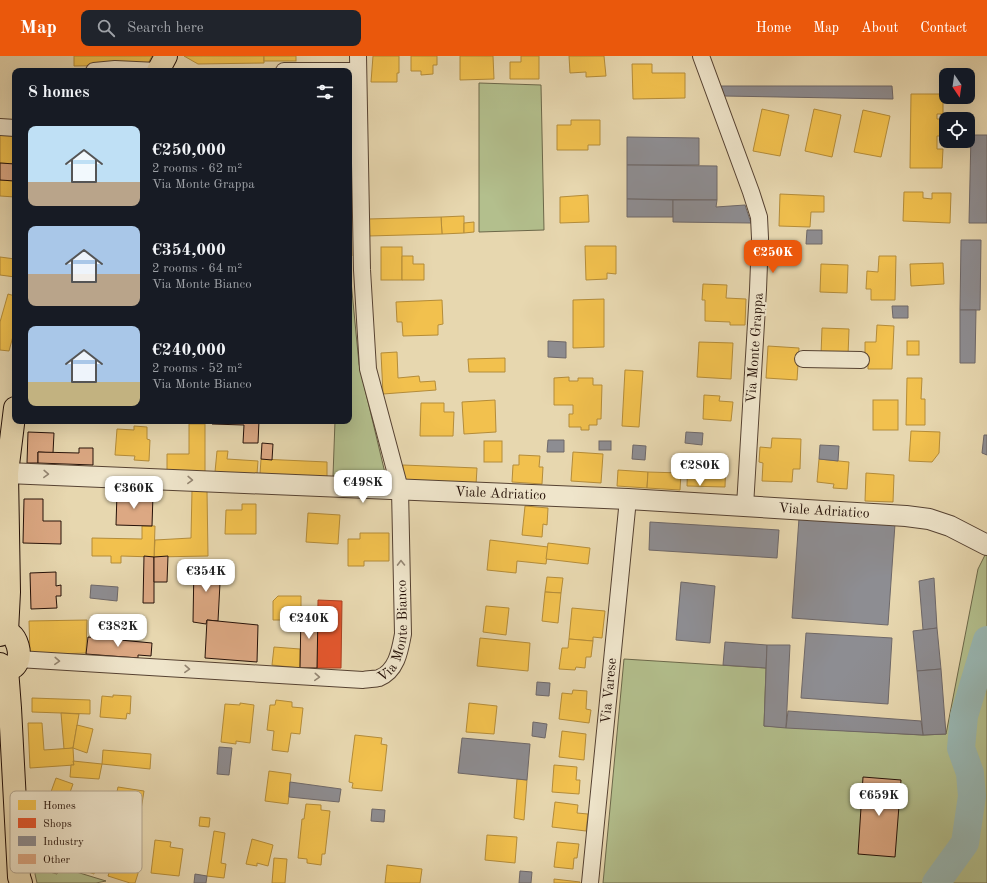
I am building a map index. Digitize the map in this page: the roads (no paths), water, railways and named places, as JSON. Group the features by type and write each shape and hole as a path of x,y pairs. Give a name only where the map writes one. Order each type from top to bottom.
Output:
{"main road":[{"path":"160,68 166,56"},
{"path":"13,424 7,473 9,592 3,633 15,638 19,652 8,664 14,791"},
{"path":"19,873 21,883"}],"street":[{"name":"Via Monte Grappa","path":"701,56 749,185 759,217 760,238 758,290 745,506"},
{"path":"316,68 358,64"},
{"name":"Via Monte Bianco","path":"8,664 363,680 380,677 394,667 400,651 403,634 400,489 368,369 356,270 358,64"},
{"path":"0,127 12,128"},
{"path":"803,359 862,360"},
{"name":"Viale Adriatico","path":"7,473 628,499 906,516 950,526 987,545"},
{"name":"Via Varese","path":"590,883 628,499"}],"water":[{"path":"108,624 145,628 144,633 108,631"}],"waterway":[{"path":"936,883 965,843 972,796 970,773 961,748 964,716 987,640"}]}
